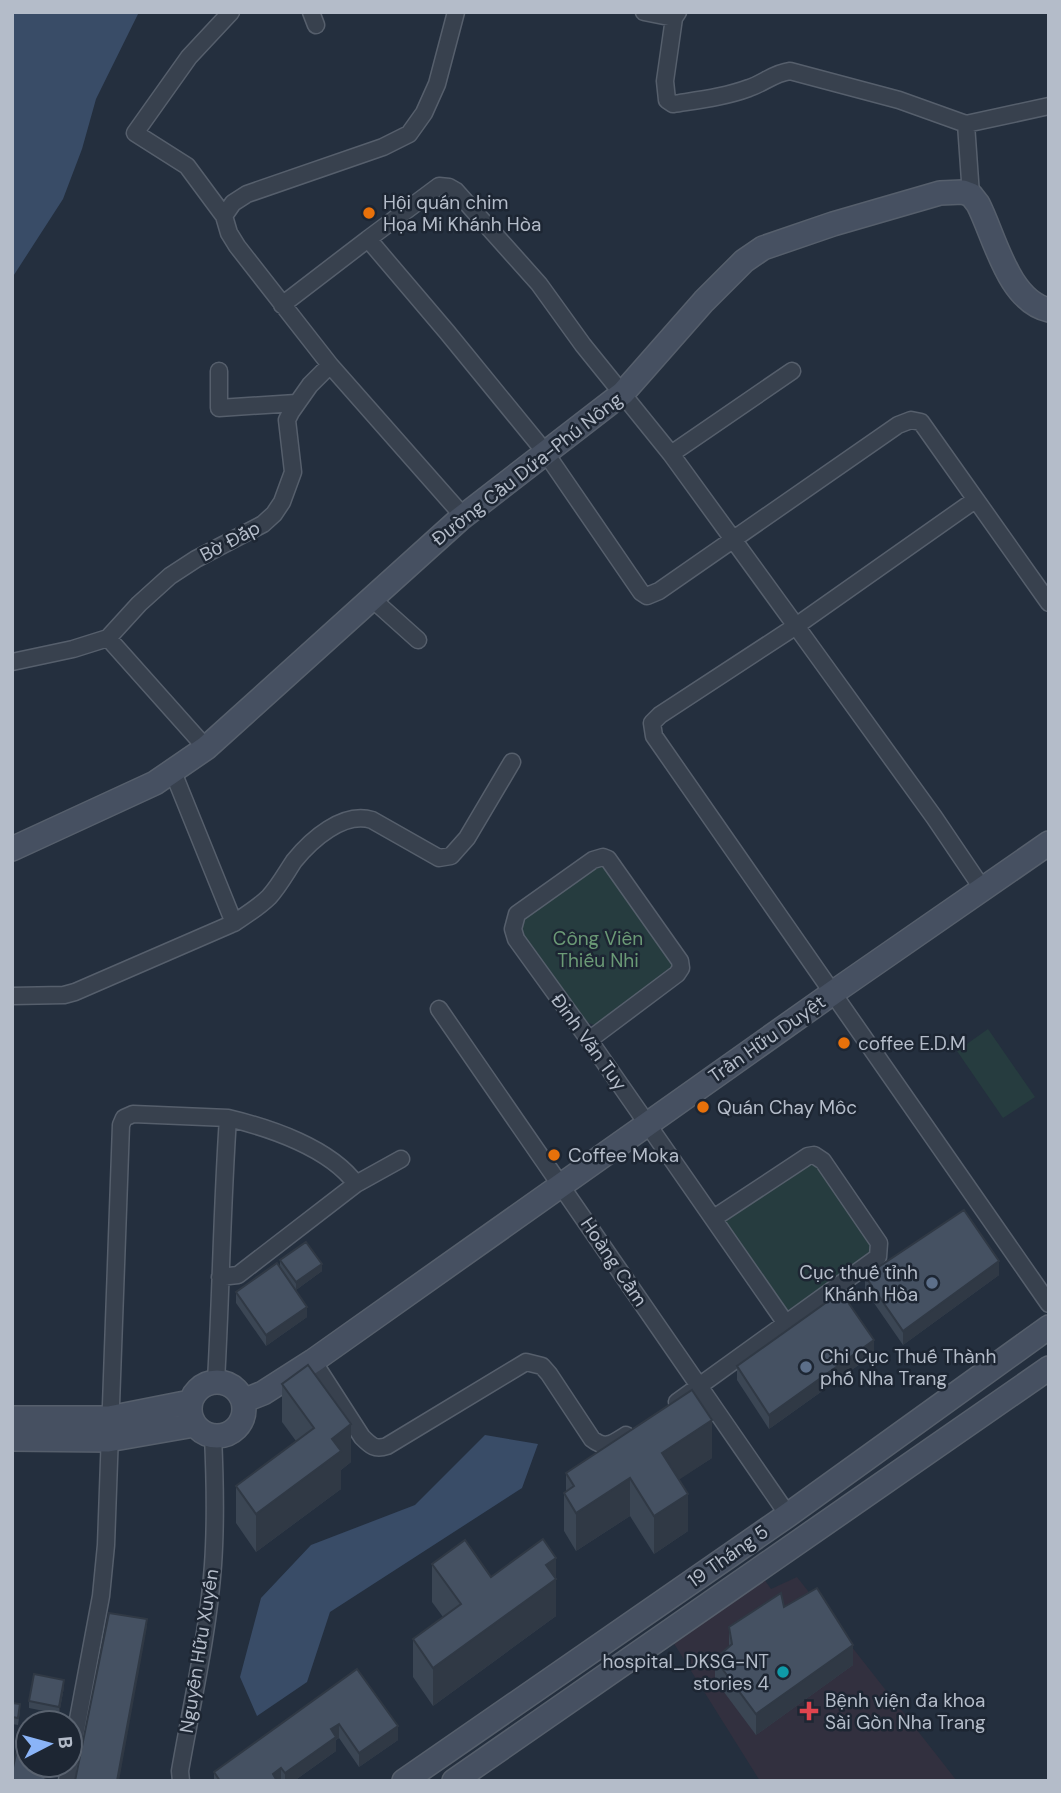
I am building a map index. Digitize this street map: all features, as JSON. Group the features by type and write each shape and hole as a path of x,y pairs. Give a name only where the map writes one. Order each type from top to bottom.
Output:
{"street":[{"path":"231,12 189,57 135,134 187,166 224,216 229,233 237,246 282,305 330,365 464,517"},
{"path":"224,216 233,203 247,194 383,147 409,134 424,113 437,84 456,12"},
{"path":"644,12 676,15 665,81 667,100 673,104 736,93 780,72 790,71 899,100 966,124 1049,106"},
{"path":"966,124 971,195 983,214 1008,273 1023,297 1035,307 1049,310"},
{"path":"282,305 439,186 456,191 539,284 583,345 671,454 934,817 982,888"},
{"name":"Đường Cầu Dứa-Phú Nông","path":"12,849 173,772 205,748 330,638 370,597 464,517 624,393 704,301 744,261 763,248 832,224 940,193 950,191 971,195"},
{"path":"368,239 545,452 641,592 647,596 659,591 898,425 911,420 921,422 1049,603"},
{"path":"219,371 219,408 296,403 330,365"},
{"path":"671,454 793,371"},
{"name":"Bờ Đắp","path":"108,638 139,604 170,576 196,559 263,524 274,514 282,502 293,472 288,420 296,403"},
{"path":"975,500 796,626 660,715 652,723 652,730 1049,1304"},
{"path":"370,597 418,640"},
{"path":"12,662 73,649 108,638 205,748"},
{"path":"12,996 64,995 75,992 234,923 269,897 295,860 313,842 352,818 372,820 439,858 451,856 467,838 512,762"},
{"path":"173,772 234,923"},
{"name":"Trần Hữu Duyệt","path":"243,1401 263,1393 313,1361 1049,843"},
{"name":"Đinh Văn Tuy","path":"589,1040 677,974 681,968 680,961 608,859 603,857 593,859 517,914 513,929 516,939 787,1325"},
{"name":"Hoàng Cầm","path":"439,1009 788,1515"},
{"path":"80,1709 101,1596 106,1545 121,1125 124,1118 133,1114 228,1118 264,1126 339,1166 356,1184"},
{"path":"216,1381 228,1118"},
{"path":"666,1409 787,1325 878,1257 880,1251 823,1161 817,1156 808,1156 714,1218"},
{"path":"220,1277 238,1275 356,1184 401,1159"},
{"name":"19 Tháng 5","path":"404,1781 788,1515 1049,1327"},
{"path":"313,1361 362,1437 371,1447 380,1449 526,1362 542,1366 592,1439 600,1445 610,1446 643,1424"},
{"name":"19 Tháng 5","path":"454,1781 1049,1368"},
{"path":"12,1418 109,1429 204,1430 223,1436 238,1427 244,1410 243,1401 233,1387 216,1381 200,1387 190,1402 189,1410 204,1430"},
{"path":"12,1439 109,1429 190,1402"},
{"name":"Nguyễn Hữu Xuyến","path":"181,1781 213,1565 216,1510 204,1430"},
{"path":"788,1515 805,1539"}],"shaded area":[{"name":"Bệnh viện đa khoa Sài Gòn Nha Trang","path":"797,1577 957,1781 760,1781 673,1642 764,1579 771,1589"}],"green space":[{"name":"Công Viên Thiếu Nhi","path":"599,863 607,868 674,963 674,971 595,1025 583,1021 519,928 522,919"},
{"path":"988,1029 1035,1097 1003,1118 957,1051"},
{"path":"811,1161 816,1164 874,1246 872,1253 786,1313 723,1221"}],"water":[{"path":"12,12 139,12 96,99 82,149 63,199 12,278"},
{"path":"485,1435 538,1444 522,1488 330,1612 307,1682 257,1716 240,1677 261,1598 311,1545 415,1505"}],"building":[{"name":"Cục thuế tỉnh Khánh Hòa","path":"964,1210 999,1261 903,1331 865,1276"},
{"path":"306,1242 322,1264 296,1282 280,1260"},
{"path":"277,1263 307,1307 266,1335 236,1292"},
{"name":"Chi Cục Thuế Thành phố Nha Trang","path":"841,1292 874,1340 769,1415 737,1366"},
{"path":"308,1365 351,1424 332,1439 341,1451 256,1514 236,1486 314,1428 282,1384"},
{"path":"692,1390 712,1420 662,1453 688,1494 654,1516 630,1478 576,1513 564,1493 574,1486 566,1473"},
{"path":"543,1539 556,1558 546,1565 556,1579 433,1668 413,1639 461,1604 432,1564 465,1540 491,1577"},
{"name":"hospital_DKSG-NT stories 4","path":"817,1588 853,1645 756,1714 715,1659 732,1644 729,1627 781,1593 784,1607"},
{"path":"109,1613 147,1619 117,1781 75,1781 84,1779 84,1737"},
{"path":"357,1669 398,1726 359,1753 339,1724 331,1729 336,1737 285,1773 281,1768 273,1774 277,1781 220,1781 214,1772"},
{"path":"34,1674 64,1680 59,1707 29,1701"},
{"path":"12,1703 20,1704 19,1709 14,1709 12,1717"},
{"path":"14,1763 14,1779 45,1781 12,1781"}],"place":[{"name":"Hội quán chim Họa Mi Khánh Hòa","path":"369,213"},
{"name":"coffee E.D.M","path":"844,1043"},
{"name":"Quán Chay Môc","path":"703,1107"},
{"name":"Coffee Moka","path":"554,1155"},
{"name":"Cục thuế tỉnh Khánh Hòa","path":"932,1283"},
{"name":"Chi Cục Thuế Thành phố Nha Trang","path":"806,1367"},
{"name":"hospital_DKSG-NT stories 4","path":"783,1672"},
{"name":"Bệnh viện đa khoa Sài Gòn Nha Trang","path":"809,1711"}]}
